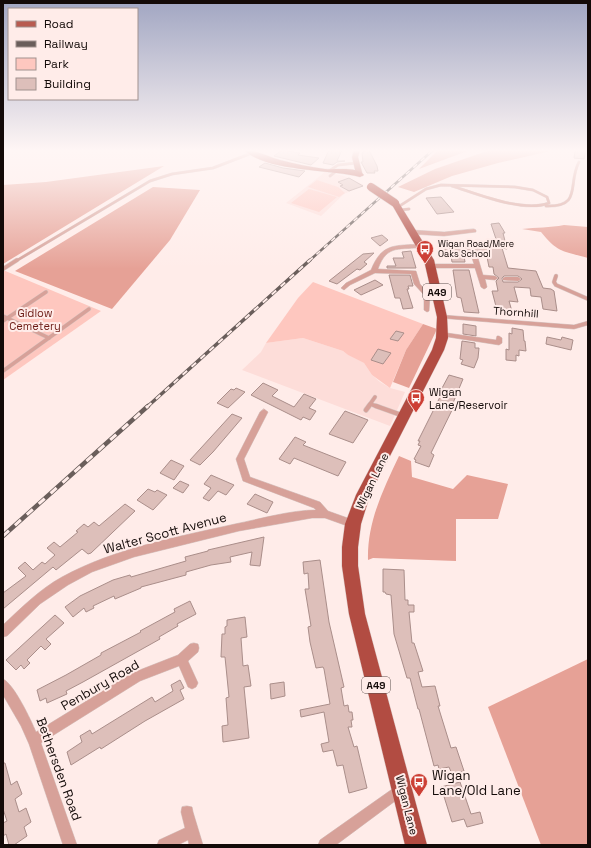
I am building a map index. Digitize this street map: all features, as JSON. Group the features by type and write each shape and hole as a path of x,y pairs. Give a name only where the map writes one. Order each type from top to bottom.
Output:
{"highway":[{"name":"A49","path":"374,190 397,207"},
{"name":"Wigan Lane","path":"397,207 421,246 430,266 442,318 442,334 438,350 363,495 353,524 350,566 357,614 403,788 416,845"}],"street":[{"path":"412,232 444,234 474,231"},
{"path":"374,271 378,260 391,248 421,246"},
{"path":"475,258 484,287"},
{"path":"430,266 477,266"},
{"path":"344,288 348,284 374,271 414,272 417,284 427,295 427,310"},
{"path":"481,277 495,278"},
{"path":"505,279 518,279"},
{"name":"Thornhill","path":"442,318 574,327 588,324"},
{"path":"442,334 499,343 499,338"},
{"path":"264,412 240,459 246,479 316,505 325,514"},
{"name":"Walter Scott Avenue","path":"3,632 34,604 60,584 74,576 121,557 154,547 246,525 305,515 325,514 353,524"},
{"name":"Penbury Road","path":"34,740 136,677 182,658 194,648"},
{"path":"182,658 192,683"},
{"name":"Bethersden Road","path":"3,686 17,704 34,740 70,845"},
{"path":"325,845 403,788"},
{"path":"187,812 196,845"},
{"path":"164,845 192,831"}],"lane":[{"path":"3,269 136,190"},
{"path":"397,207 426,190"},
{"path":"462,190 489,199 529,205 555,206 562,204 571,196 574,190"},
{"path":"530,190 547,197 549,203 545,206"},
{"path":"397,207 409,209"},
{"path":"556,276 554,282 556,284 588,299"},
{"path":"3,321 46,292"},
{"path":"3,371 89,309"},
{"path":"3,316 49,338"},
{"path":"366,410 375,396"},
{"path":"370,404 404,416"}],"shaded area":[{"path":"3,190 125,190 3,264"},
{"path":"149,190 200,190 170,240 112,309 15,271"},
{"path":"303,190 354,190 344,194 321,216 286,203"},
{"path":"406,190 420,190 414,192"},
{"path":"564,225 588,227 588,258 557,248 541,232 522,229 554,227"},
{"path":"423,324 437,329 409,388 393,382 406,350"},
{"path":"303,338 343,351 364,363 372,375 380,382 390,388 405,392 390,426 242,370 261,352 266,343"},
{"path":"399,456 411,461 412,477 453,489 467,475 508,484 498,519 456,519 456,561 373,558 368,560 368,546 373,519 377,506"},
{"path":"588,659 588,845 541,845 488,707"}],"green space":[{"path":"308,190 337,197 319,212 291,203"},
{"path":"316,190 341,190 345,193 339,197"},
{"name":"Gidlow Cemetery","path":"3,270 101,311 3,380"},
{"path":"313,282 423,324 406,350 390,388 372,375 364,363 343,351 303,338 266,343 298,298"}],"building":[{"path":"441,197 454,212 437,214 426,198"},
{"path":"499,223 505,233 503,233 507,249 502,248 508,268 536,271 543,288 554,291 557,311 543,309 541,297 531,296 530,288 514,287 518,302 509,301 513,315 498,314 492,291 498,291 496,281 499,278 494,274 493,267 489,267 487,257 476,255 464,256 465,262 452,262 451,256 447,256 442,240 451,241 452,243 498,245 491,224","holes":["504,276 518,276 522,279 518,282 503,282 502,278"]},
{"path":"382,235 388,240 380,246 371,238"},
{"path":"411,251 416,268 387,268 387,266 396,266 393,258 404,258 402,252"},
{"path":"374,253 364,262 367,264 360,270 357,269 337,284 329,281 363,254"},
{"path":"453,270 469,270 479,313 464,312 461,298 457,297"},
{"path":"389,275 410,275 413,286 408,286 409,289 407,289 413,308 403,309 400,298 395,298"},
{"path":"375,280 383,285 361,295 354,290"},
{"path":"463,324 476,326 476,336 463,334"},
{"path":"512,328 523,330 525,341 526,351 519,350 519,356 516,355 516,361 506,360 506,349 509,350 509,333 512,334"},
{"path":"396,331 404,333 398,341 390,339"},
{"path":"547,337 561,340 562,337 573,340 571,350 546,344"},
{"path":"462,341 475,343 475,348 479,348 478,358 474,368 461,364 463,360 460,359"},
{"path":"378,349 391,353 383,364 371,360"},
{"path":"449,375 463,379 453,403 455,404 431,453 434,455 429,467 415,462 416,460 414,459 421,446 418,445 420,441 418,441 443,391 441,390"},
{"path":"263,383 278,390 272,396 294,407 304,394 316,399 309,408 316,411 310,420 303,417 301,420 251,395"},
{"path":"236,388 245,392 228,408 217,403 231,389 234,390"},
{"path":"345,411 368,420 353,443 329,434"},
{"path":"232,414 242,418 213,452 200,465 190,460"},
{"path":"295,437 306,442 303,445 346,462 338,476 294,458 290,464 279,459"},
{"path":"171,460 184,466 174,480 160,473"},
{"path":"211,475 234,485 226,495 218,491 209,501 203,498 211,488 204,484"},
{"path":"180,481 189,485 183,493 173,488"},
{"path":"148,489 155,492 157,490 167,495 153,510 137,500"},
{"path":"255,494 273,502 267,513 247,504"},
{"path":"125,504 135,511 91,553 88,554 82,549 56,570 53,567 3,609 3,593 26,576 18,568 25,562 33,570 42,562 45,564 55,555 47,548 54,542 60,547 78,532 76,531 84,524 88,527 94,522 99,526"},
{"path":"264,537 260,566 250,565 252,552 230,557 231,562 211,565 186,572 186,575 141,587 115,599 114,596 93,606 94,608 86,612 84,608 73,617 65,607 80,596 113,580 130,575 131,577 186,561 185,557 208,550"},
{"path":"320,560 329,622 344,687 341,688 344,706 348,705 349,712 352,712 352,727 348,727 354,747 357,746 367,788 349,793 343,765 337,766 333,750 323,752 321,744 329,742 324,712 301,717 300,710 330,704 324,669 323,667 316,668 310,642 308,627 311,626 305,589 309,589 308,573 304,574 303,562"},
{"path":"383,569 404,570 405,600 408,600 408,605 414,605 414,612 409,612 412,643 414,643 423,671 418,672 422,687 435,686 440,706 438,706 451,748 456,747 464,771 452,774 449,767 439,769 438,765 434,766 410,678 407,678 394,634 391,595 383,592"},
{"path":"190,601 196,614 177,624 178,626 159,637 160,639 66,691 67,694 47,703 46,698 40,701 37,690 141,632 140,631 175,612 174,609"},
{"path":"55,615 64,623 46,639 51,644 45,650 41,646 27,660 30,663 24,669 21,665 16,670 6,660"},
{"path":"245,617 247,637 241,638 243,666 248,665 251,686 244,687 249,738 223,742 222,726 228,725 226,698 229,697 225,657 221,657 222,634 225,634 227,620"},
{"path":"180,680 184,688 180,690 184,699 145,721 101,749 100,747 71,765 67,752 82,742 80,736 90,730 92,734 152,697 155,702 173,691 171,685"},
{"path":"284,682 285,696 271,699 270,684"},
{"path":"3,763 5,763 11,785 17,781 22,794 15,799 19,812 26,808 31,822 24,827 27,836 14,845 9,845 6,834 3,836 3,823 7,821 3,809"},
{"path":"460,782 471,814 480,812 483,823 467,827 464,819 452,822 441,787"}],"railway":[{"path":"309,261 389,190"},
{"path":"147,407 310,260"},
{"path":"3,536 148,406"}],"place":[{"name":"Wigan Road/Mere Oaks School","path":"425,264"},
{"name":"Wigan Lane/Reservoir","path":"416,413"},
{"name":"Wigan Lane/Old Lane","path":"419,797"}]}
